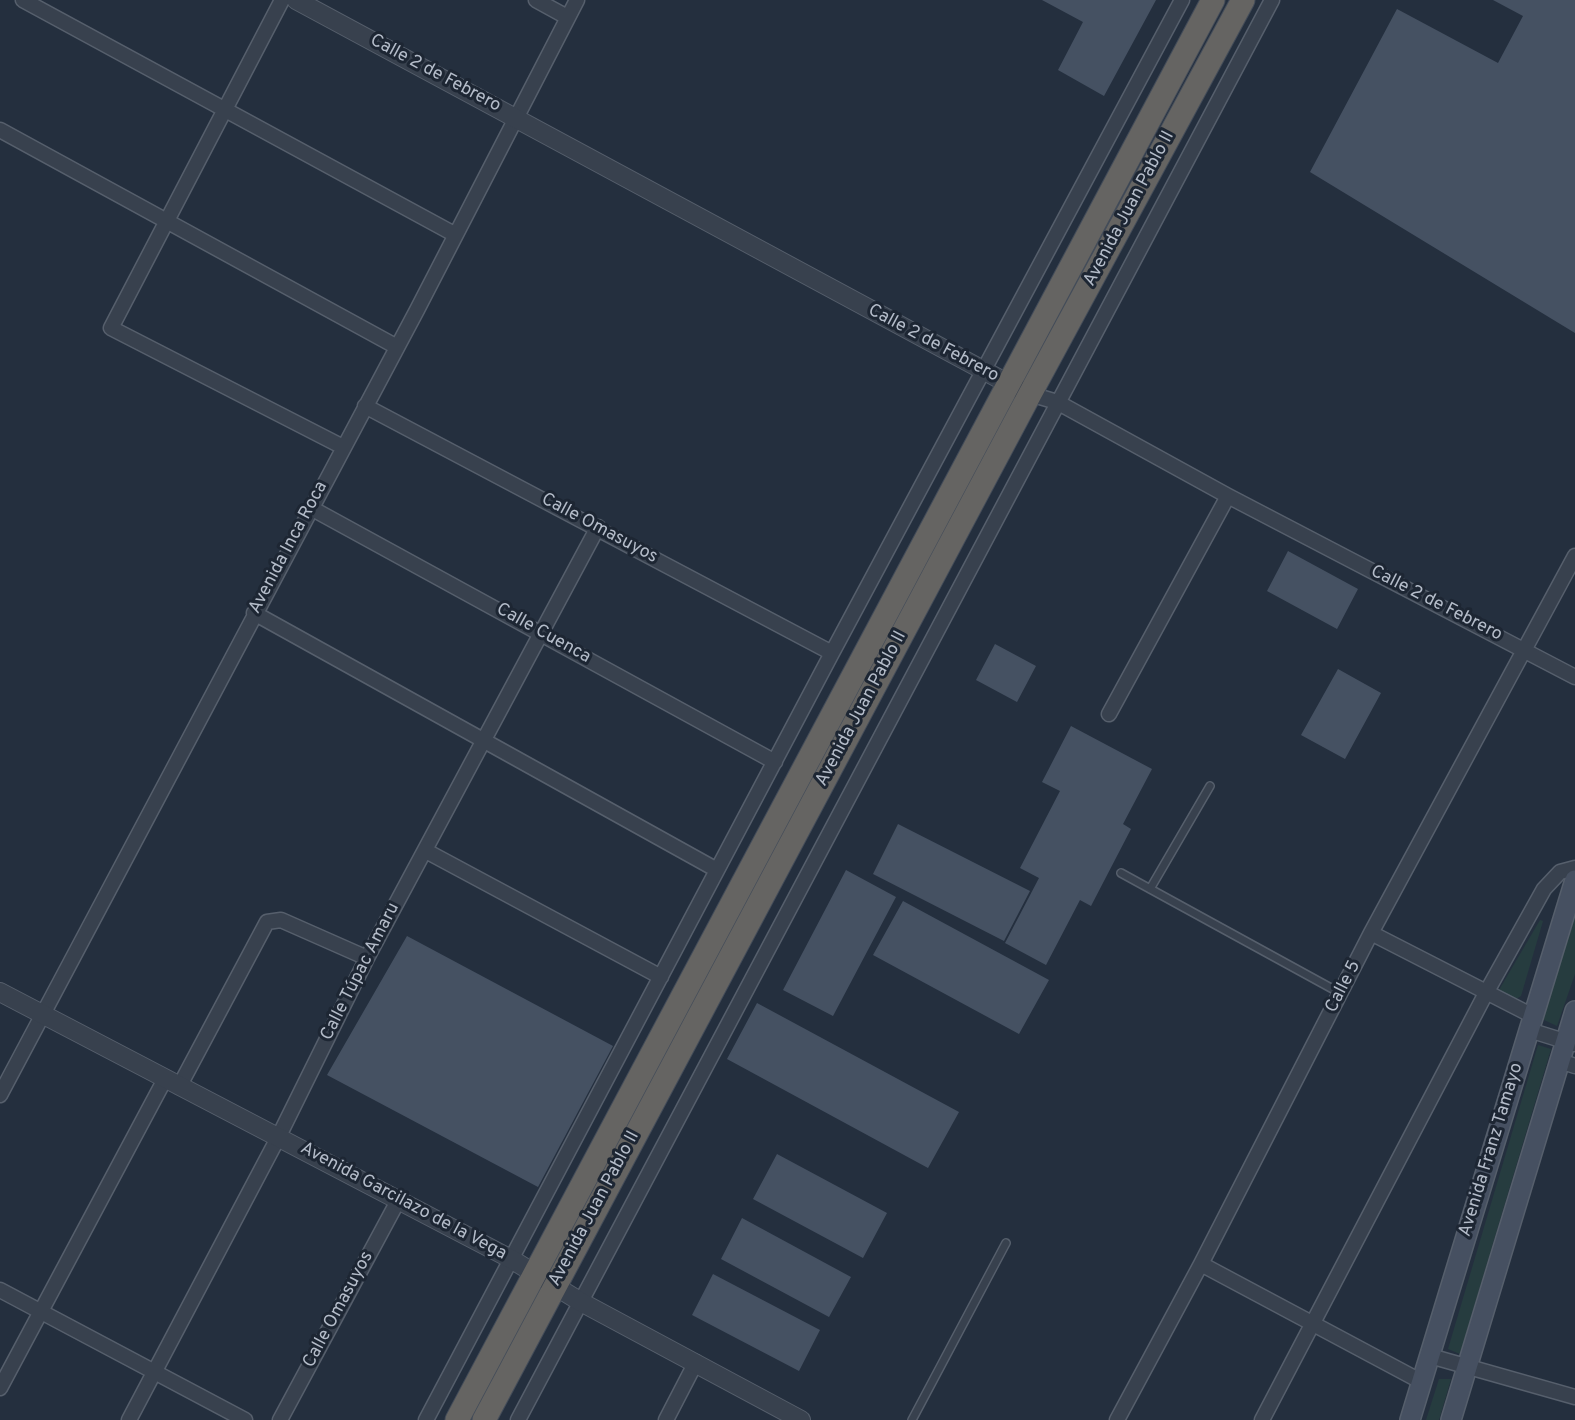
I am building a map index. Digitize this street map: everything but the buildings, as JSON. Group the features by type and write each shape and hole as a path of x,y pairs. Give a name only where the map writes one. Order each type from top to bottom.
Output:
{"highway":[{"name":"Avenida Juan Pablo II","path":"457,1420 1213,0"},
{"name":"Avenida Juan Pablo II","path":"484,1420 1030,394 1243,0"}],"main road":[{"name":"Avenida Franz Tamayo","path":"1410,1420 1575,880"},
{"path":"1451,1420 1567,1064 1575,1011"}],"street":[{"path":"23,0 454,234"},
{"path":"282,0 111,328 343,447"},
{"name":"Calle 2 de Febrero","path":"296,0 983,372 1030,394 1057,402 1228,496 1575,677"},
{"path":"536,0 567,17"},
{"name":"Avenida Inca Roca","path":"0,1095 397,347 577,0"},
{"path":"426,1420 1182,0"},
{"name":"Avenida Juan Pablo II","path":"518,1420 1272,0"},
{"path":"0,130 397,347"},
{"name":"Calle Omasuyos","path":"365,407 598,527 832,653"},
{"path":"1109,714 1228,496"},
{"name":"Calle Cuenca","path":"311,508 775,762"},
{"name":"Calle Túpac Amaru","path":"129,1420 279,1136 366,958 543,634 598,527"},
{"name":"Calle 5","path":"1117,1420 1202,1264 1371,933 1575,556"},
{"path":"254,613 717,870"},
{"path":"426,851 661,977"},
{"path":"1262,1420 1486,993 1544,889 1560,872 1575,868"},
{"path":"0,1388 172,1083 267,922 281,920 366,958"},
{"path":"1371,933 1486,993 1531,1023 1570,1043"},
{"name":"Avenida Garcilazo de la Vega","path":"0,992 399,1199 511,1259 533,1276 580,1303 696,1362 798,1419"},
{"name":"Calle Omasuyos","path":"280,1420 399,1199"},
{"path":"1202,1264 1422,1382"},
{"path":"0,1290 245,1420"},
{"path":"1430,1356 1575,1397"},
{"path":"666,1420 696,1362"}],"lane":[{"path":"1150,889 1210,786"},
{"path":"1121,873 1340,994"},
{"path":"912,1420 1006,1243"}],"green space":[{"path":"1575,916 1575,974 1557,1026 1542,1019"},
{"path":"1540,920 1543,921 1521,996 1516,999 1499,990"},
{"path":"1538,1045 1551,1049 1460,1354 1448,1349"},
{"path":"1439,1379 1451,1379 1439,1420 1426,1420"}]}
